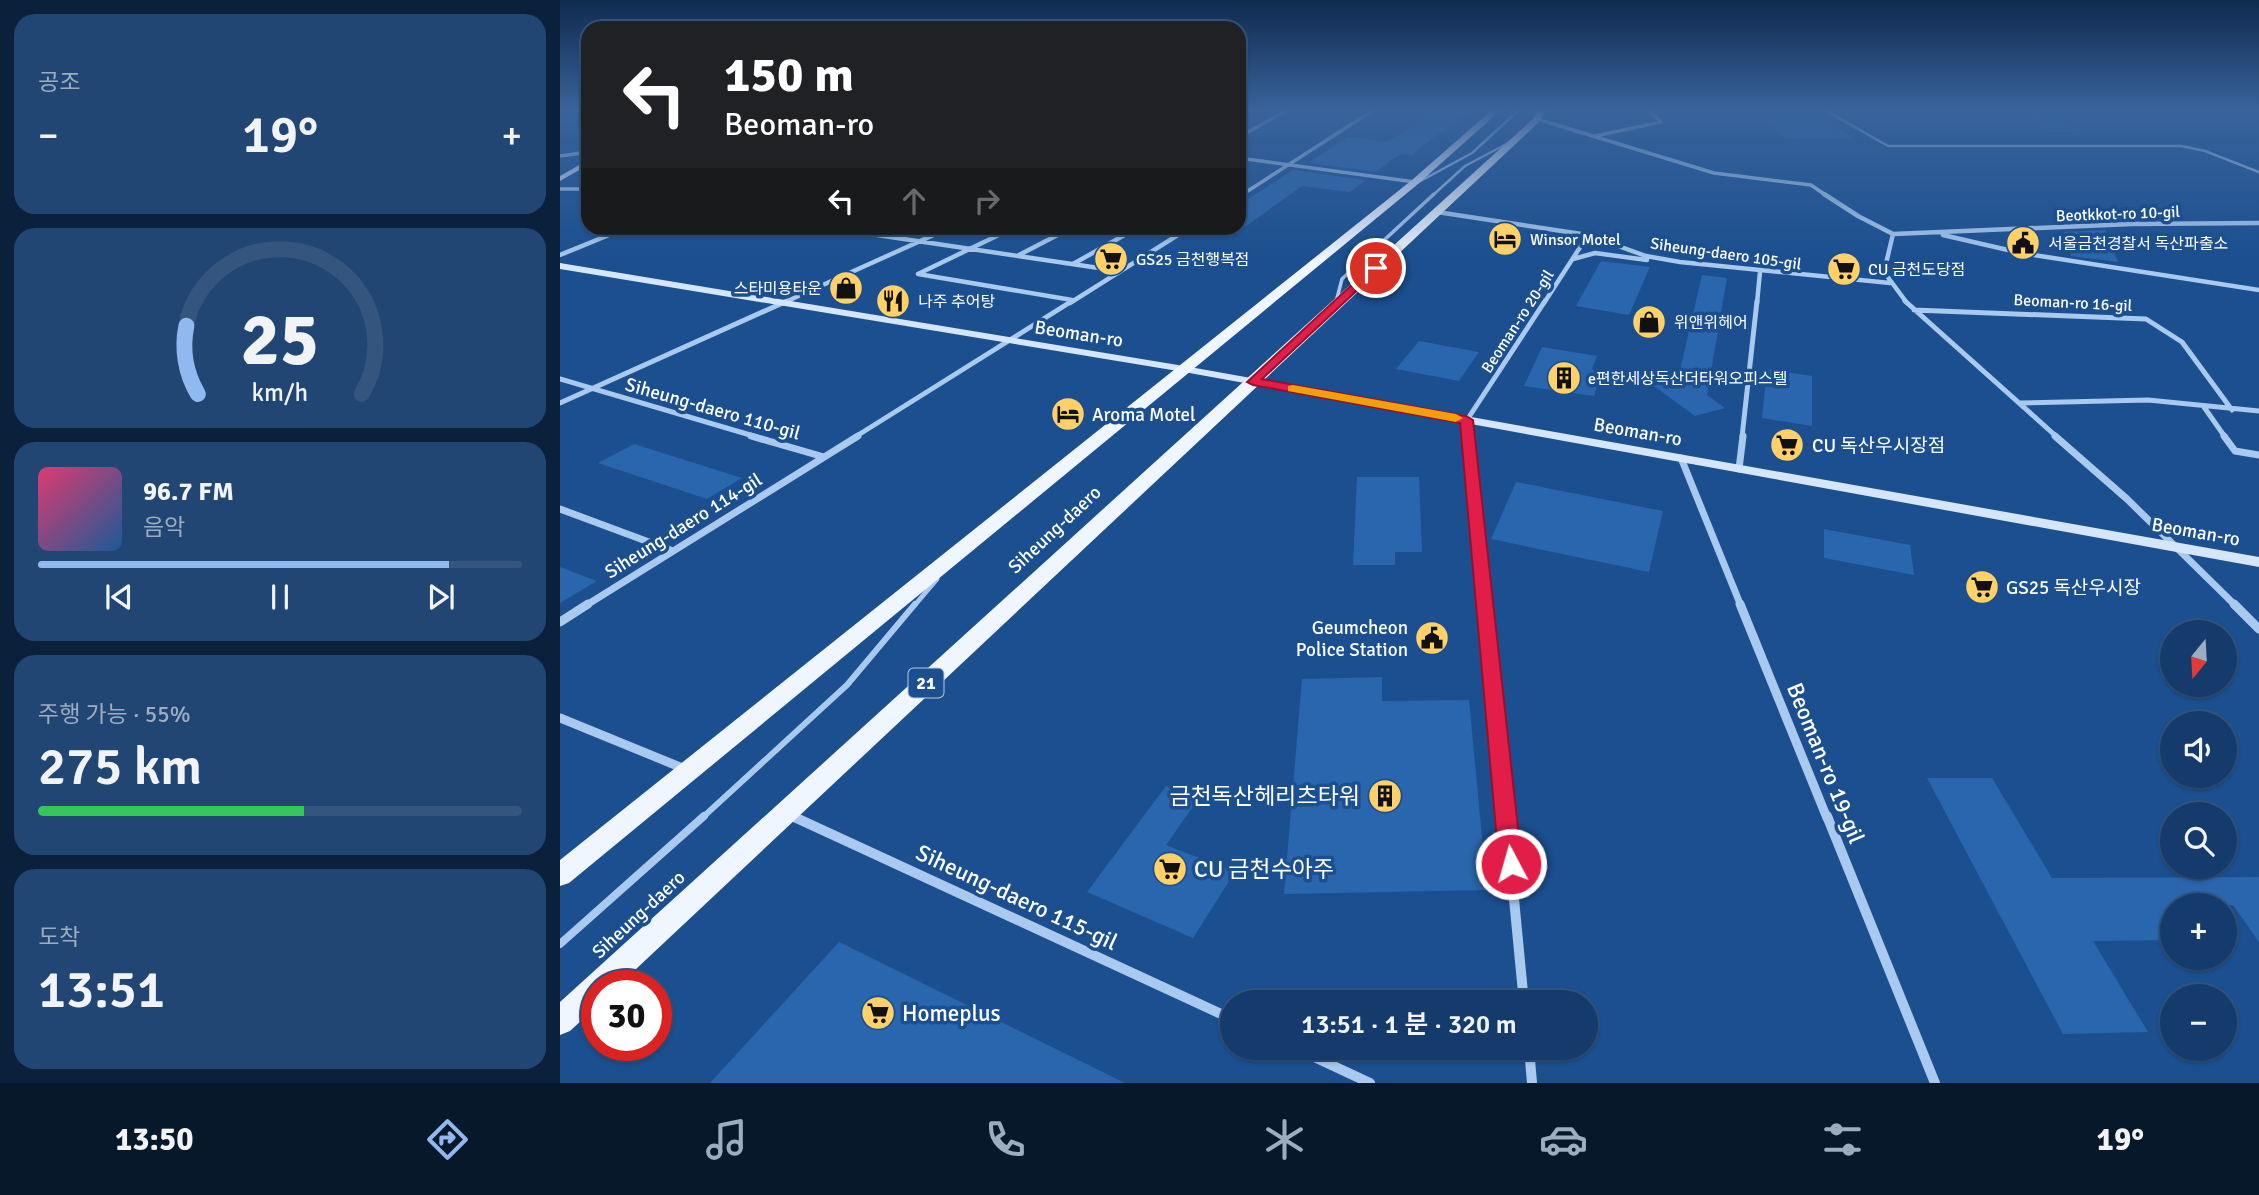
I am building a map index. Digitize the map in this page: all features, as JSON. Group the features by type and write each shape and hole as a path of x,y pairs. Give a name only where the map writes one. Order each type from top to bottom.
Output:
{"main road":[{"name":"Siheung-daero","path":"560,875 1440,160"},
{"name":"Siheung-daero","path":"615,970 1493,160"},
{"path":"560,179 581,166"},
{"name":"Beoman-ro","path":"560,266 1184,369 2259,562"},
{"name":"Siheung-daero","path":"560,1021 581,1002"}],"street":[{"path":"1252,160 1411,185"},
{"path":"1246,191 1295,160"},
{"path":"1669,160 1714,173 1811,185 1858,216 1893,234 1884,272 1913,310 2127,499 2259,629"},
{"path":"560,189 581,189"},
{"name":"Siheung-daero 105-gil","path":"1437,212 1588,235 1646,256 1681,262 1890,283"},
{"name":"Beotkkot-ro 10-gil","path":"1893,234 2132,224 2259,225"},
{"path":"1936,233 1983,246 2143,269 2259,290"},
{"path":"560,254 608,235"},
{"path":"878,235 1119,271"},
{"path":"560,403 933,235"},
{"path":"999,235 918,274 1073,300"},
{"path":"1018,256 1058,235"},
{"path":"1073,264 1125,235"},
{"path":"1010,341 1178,235"},
{"name":"Beoman-ro 20-gil","path":"1466,420 1588,235"},
{"path":"1572,259 1595,253 1681,262"},
{"path":"1739,469 1760,272"},
{"name":"Beoman-ro 16-gil","path":"1913,310 2146,319 2182,342 2232,411"},
{"name":"Beoman-ro","path":"824,457 1010,341"},
{"name":"Siheung-daero 110-gil","path":"560,379 824,457"},
{"path":"2020,403 2148,400 2232,411 2259,411"},
{"path":"2204,407 2235,451 2259,455"},
{"path":"1466,420 1523,990"},
{"name":"Siheung-daero 114-gil","path":"560,622 824,457"},
{"name":"Beoman-ro 19-gil","path":"1681,458 1935,1083"},
{"path":"560,509 673,551"},
{"path":"560,718 689,771"},
{"name":"Siheung-daero 115-gil","path":"785,813 1220,1013"},
{"path":"1321,1060 1370,1083"},
{"path":"1530,1060 1532,1083"}],"lane":[{"path":"1411,185 1463,160"},
{"path":"1335,305 1342,279 1465,166 1477,160"},
{"path":"2227,160 2259,172"},
{"path":"560,944 619,894 847,685 965,547"}],"building":[{"path":"1313,160 1393,160 1376,172 1308,163"},
{"path":"1293,170 1366,180 1350,192 1302,186 1246,226 1246,200"},
{"path":"2105,230 2118,262 2071,256 2064,232"},
{"path":"1601,261 1650,267 1629,315 1576,306"},
{"path":"1702,275 1727,278 1707,395 1725,408 1695,416 1643,378 1677,383"},
{"path":"1419,341 1479,352 1459,381 1396,369"},
{"name":"e편한세상독산더타워오피스텔","path":"1542,347 1597,356 1592,369 1602,371 1594,396 1524,386"},
{"path":"1767,369 1812,376 1812,426 1762,418"},
{"path":"634,444 742,478 707,499 598,463"},
{"path":"1357,477 1419,477 1422,552 1395,552 1395,565 1353,565"},
{"path":"1516,482 1663,511 1649,572 1491,539"},
{"path":"1824,529 1910,545 1914,575 1824,558"},
{"path":"560,567 597,581 560,603"},
{"name":"금천독산헤리츠타워","path":"1382,677 1382,701 1469,700 1487,890 1284,894 1302,679"},
{"path":"1927,778 1992,778 2052,878 2259,877 2259,942 2237,911 2237,893 2160,893 2160,940 2093,941 2148,1032 2063,1034"},
{"path":"1166,786 1199,798 1166,845 1235,872 1193,938 1087,892"},
{"name":"Homeplus","path":"839,942 1125,1083 710,1083"}],"slow traffic":[{"path":"1293,389 1456,418"}],"place":[{"name":"Winsor Motel","path":"1505,239"},
{"name":"서울금천경찰서 독산파출소","path":"2023,243"},
{"name":"GS25 금천행복점","path":"1111,259"},
{"name":"CU 금천도당점","path":"1844,269"},
{"name":"스타미용타운","path":"846,288"},
{"name":"나주 추어탕","path":"893,301"},
{"name":"위앤위헤어","path":"1649,322"},
{"name":"e편한세상독산더타워오피스텔","path":"1564,378"},
{"name":"Aroma Motel","path":"1068,414"},
{"name":"CU 독산우시장점","path":"1787,445"},
{"name":"GS25 독산우시장","path":"1982,587"},
{"name":"Geumcheon Police Station","path":"1432,638"},
{"name":"금천독산헤리츠타워","path":"1385,796"},
{"name":"CU 금천수아주","path":"1170,869"},
{"name":"Homeplus","path":"878,1013"}],"route":[{"path":"1376,268 1253,382 1466,420 1511,864"}]}
